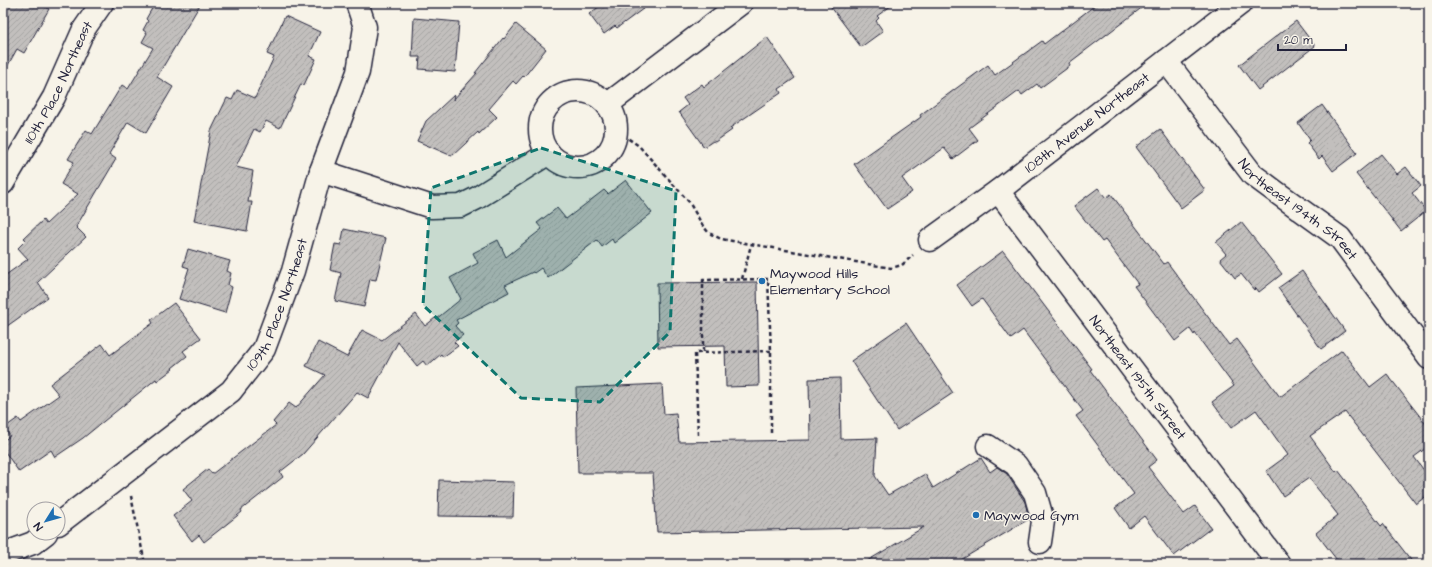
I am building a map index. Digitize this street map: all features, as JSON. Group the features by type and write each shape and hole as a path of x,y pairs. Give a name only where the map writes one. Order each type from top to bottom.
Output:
{"street":[{"name":"110th Place Northeast","path":"3,183 54,97 84,29 102,3"},
{"name":"109th Place Northeast","path":"66,518 231,391 264,349 293,271 321,171 358,72 365,27 357,3"},
{"path":"608,104 741,3"},
{"name":"108th Avenue Northeast","path":"930,240 998,191 1241,3"},
{"name":"Northeast 194th Street","path":"1166,61 1253,174 1340,238 1429,358"},
{"path":"579,90 590,92 600,97 608,104 614,114 617,124 617,131 613,146 607,155 599,162 578,168 567,166 557,161 549,153 543,144 540,133 540,122 543,112 558,96 579,90"},
{"path":"321,171 432,206 461,206 477,198 549,153"},
{"name":"Northeast 195th Street","path":"998,191 1279,564"},
{"path":"988,446 1016,464 1035,492 1043,521 1040,542"},
{"path":"3,554 36,541"}],"path":[{"path":"617,131 639,146 689,202 709,233 721,239 891,268 902,265 930,240"},
{"path":"742,279 751,245"},
{"path":"703,352 703,280 768,278 771,351 771,433"},
{"path":"698,435 695,352 771,351"},
{"path":"126,472 145,564"}],"highlighted area":[{"path":"541,148 676,191 670,332 600,402 521,398 423,305 431,188"}],"building":[{"path":"3,3 39,3 49,9 24,53 17,49 3,74"},
{"path":"155,3 201,3 157,77 173,87 146,133 128,122 109,154 116,159 76,227 86,237 38,282 48,297 3,329 3,277 28,259 18,248 26,240 24,238 43,220 46,224 78,194 61,184 74,162 68,159 86,130 92,134 122,85 128,89 153,48 142,42 147,33 143,30 148,21 146,19"},
{"path":"604,3 651,3 617,28 615,26 604,34 589,14"},
{"path":"828,3 895,3 877,16 879,18 876,21 883,31 861,47"},
{"path":"1098,3 1148,3 1069,63 1070,66 1040,88 1037,84 1022,95 1019,91 969,128 978,140 953,159 944,148 902,178 912,192 887,209 854,164 921,117 920,115 988,65 995,75 1042,41 1044,44"},
{"path":"285,16 320,32 309,56 316,59 304,85 301,84 280,128 266,121 260,132 254,129 236,167 253,171 248,202 252,202 247,231 194,221 211,131 227,98 232,100 237,90 255,98 274,57 267,54"},
{"path":"414,18 459,22 455,72 419,69 420,57 412,57"},
{"path":"1296,21 1315,46 1258,90 1239,65"},
{"path":"516,24 546,49 524,77 523,76 516,84 513,81 489,109 497,117 452,156 417,141 426,121 454,95 453,100 477,73 475,73"},
{"path":"767,37 795,78 779,89 781,93 730,128 732,130 715,142 713,141 704,147 679,112 688,105 683,98 702,84 704,87"},
{"path":"1322,105 1357,153 1333,171 1322,156 1319,159 1307,143 1310,140 1298,123"},
{"path":"1160,129 1205,190 1181,208 1136,147"},
{"path":"1381,154 1397,174 1406,167 1421,186 1412,193 1426,211 1401,231 1356,174"},
{"path":"626,180 652,213 614,243 612,239 602,247 597,240 548,278 541,268 534,273 533,272 505,285 509,292 456,320 458,323 455,326 463,335 454,342 458,346 443,357 441,354 427,366 423,361 417,366 398,342 368,398 357,392 303,454 280,472 283,477 241,510 242,512 204,542 199,535 192,541 173,516 192,501 183,489 208,469 212,474 276,425 273,422 289,403 296,408 325,375 306,366 318,342 347,357 362,330 382,340 416,314 425,326 461,299 450,278 478,263 473,253 498,240 506,257 542,229 537,223 557,208 566,219 604,190 608,194"},
{"path":"1098,188 1106,198 1111,194 1164,264 1167,262 1229,345 1237,339 1280,397 1342,350 1370,387 1387,374 1429,428 1429,446 1414,457 1429,477 1429,494 1416,504 1345,412 1310,436 1336,472 1338,470 1381,526 1383,524 1414,564 1340,564 1316,533 1338,515 1309,478 1283,496 1266,471 1288,455 1256,410 1231,428 1212,402 1234,386 1195,333 1194,335 1190,329 1175,341 1134,286 1138,284 1105,240 1102,242 1074,206"},
{"path":"1241,222 1282,274 1259,292 1256,288 1254,290 1241,274 1235,278 1220,259 1226,254 1216,242"},
{"path":"344,229 386,238 376,280 370,279 364,307 335,301 341,273 330,270 335,244 341,245"},
{"path":"188,249 230,261 227,271 231,273 228,285 232,287 225,313 179,299 189,268 183,266"},
{"path":"1003,251 1092,369 1090,370 1157,460 1148,467 1184,514 1195,506 1211,528 1174,556 1144,516 1129,528 1115,508 1134,494 1076,416 1083,411 1023,330 1011,339 982,299 972,306 957,285"},
{"path":"1302,271 1345,331 1321,349 1278,288"},
{"path":"757,282 759,386 726,387 725,346 658,347 657,283"},
{"path":"174,303 201,338 183,351 187,356 172,368 173,369 157,381 156,379 83,438 55,457 51,450 19,472 3,449 3,441 10,436 4,428 18,418 21,422 59,395 50,384 102,344 110,355 153,323 151,320"},
{"path":"906,323 953,393 897,430 851,361"},
{"path":"840,378 841,439 877,438 875,476 888,495 925,474 933,488 981,458 990,472 997,467 1007,474 1025,502 1029,519 954,564 862,564 924,527 657,532 653,473 578,473 576,388 662,384 664,414 676,413 679,442 810,440 809,379"},
{"path":"439,480 514,482 513,517 438,516"}],"place":[{"name":"Maywood Hills Elementary School","path":"762,281"},
{"name":"Maywood Gym","path":"976,515"}]}
